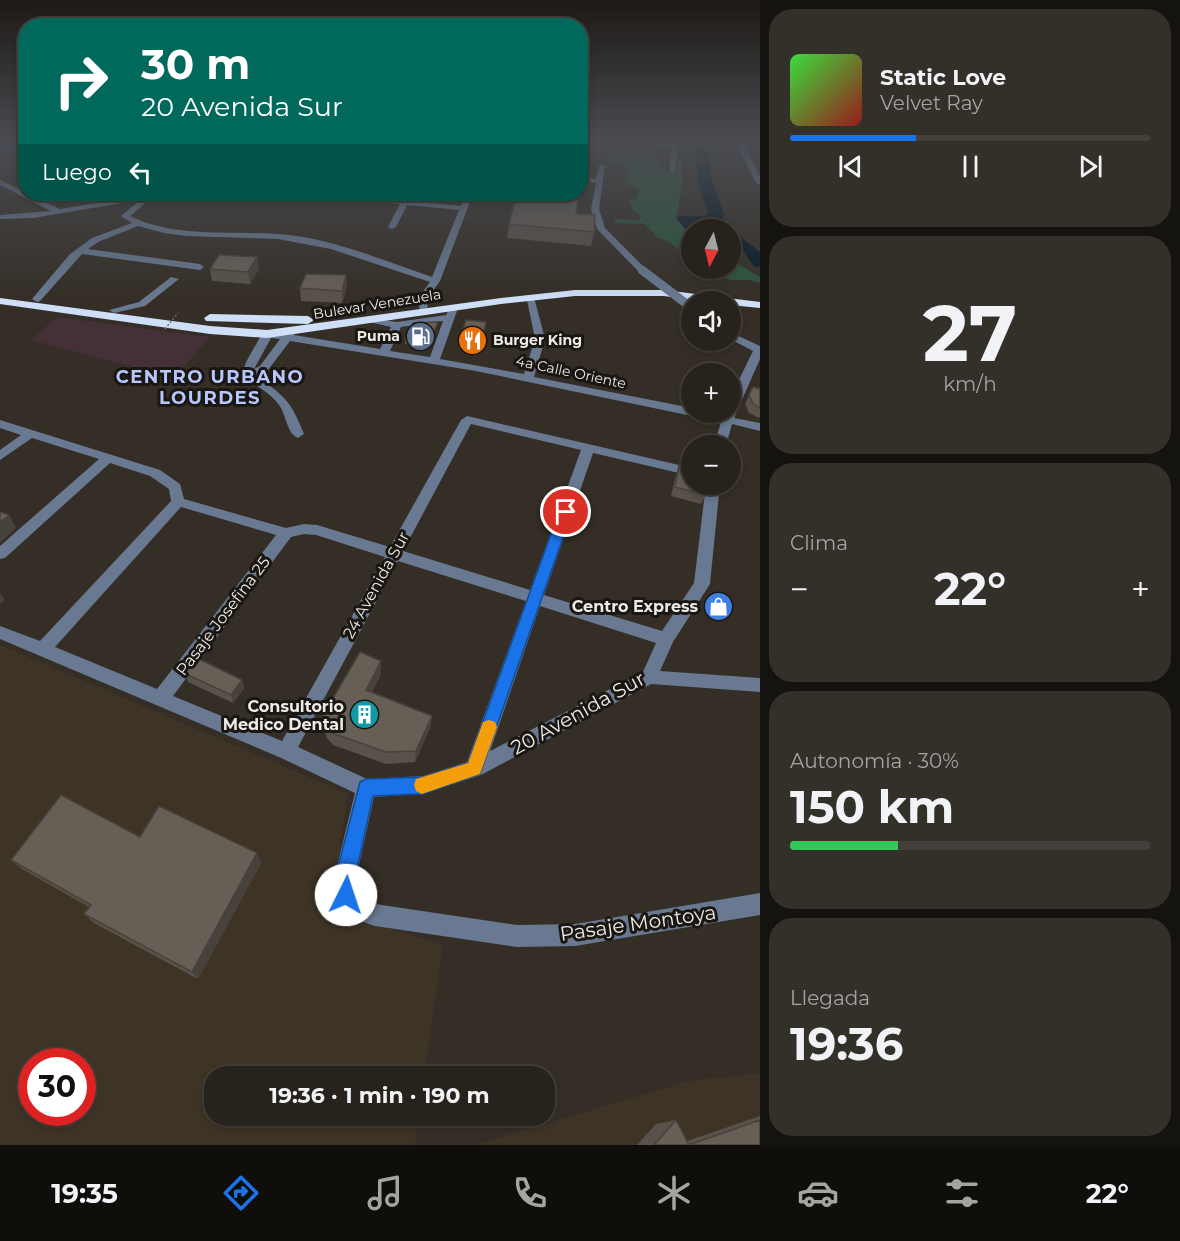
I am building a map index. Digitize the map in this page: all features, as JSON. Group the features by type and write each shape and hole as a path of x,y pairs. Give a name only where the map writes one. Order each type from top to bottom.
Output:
{"highway":[{"name":"Bulevar Venezuela","path":"0,295 114,310 145,309 192,318 282,320 352,317 518,294 593,287 670,289 760,302"},
{"name":"Bulevar Venezuela","path":"0,301 210,330 289,335 373,320 452,312 529,297 590,293 650,293 760,302"},
{"path":"267,334 265,328 268,325 282,320"}],"street":[{"path":"597,193 594,209 601,229 642,270 681,300"},
{"path":"37,201 58,211"},
{"path":"0,217 30,216 113,201"},
{"path":"142,201 124,216 138,223 183,232 266,235 297,239 332,247 435,281"},
{"path":"392,227 404,201"},
{"path":"426,201 462,208"},
{"path":"423,307 421,301 435,281 466,201"},
{"path":"37,299 73,256 96,240 138,223"},
{"path":"80,251 200,267"},
{"path":"145,309 174,279"},
{"path":"528,379 540,339 529,297"},
{"path":"384,353 395,329 452,312"},
{"path":"434,362 438,338 452,312"},
{"path":"373,320 409,334"},
{"path":"267,334 248,369 251,376 276,394 288,408 298,434"},
{"path":"251,376 264,368 289,335"},
{"name":"4a Calle Oriente","path":"289,335 681,410"},
{"path":"741,341 759,350 741,388"},
{"name":"4a Calle Oriente","path":"741,419 760,427"},
{"name":"24 Avenida Sur","path":"286,751 467,420 588,448"},
{"path":"0,424 155,473 175,487 178,502"},
{"path":"0,456 31,433"},
{"path":"474,769 588,448 681,469"},
{"path":"0,554 107,459"},
{"name":"20 Avenida Sur","path":"366,788 423,785 474,769 649,677 666,639 702,584 712,495"},
{"path":"178,502 286,533 304,529 317,530 666,639"},
{"path":"42,650 178,502"},
{"name":"Pasaje Josefina 25","path":"160,699 286,533"},
{"path":"0,632 286,751 366,788"},
{"path":"649,677 760,685"},
{"name":"Pasaje Montoya","path":"366,788 345,884 349,902 368,913 517,936 575,935 760,904"}],"path":[{"path":"165,329 178,313"}],"shaded area":[{"path":"57,317 209,337 175,378 31,340"},
{"path":"0,645 348,794 330,910 443,945 426,1066 204,1066 204,1126 418,1126 415,1145 0,1145"},
{"path":"760,1073 760,1145 474,1145 538,1126 555,1126 555,1121 689,1081"}],"green space":[{"path":"638,193 681,193 676,218 681,224 681,251 671,242 658,238 645,224 615,223 615,219 640,220 639,217 645,217 635,212 630,200 636,199"},
{"path":"741,266 760,277 760,283 750,280 727,279 741,279"}],"water":[{"path":"715,212 724,219 681,219 681,224 677,219 678,216 711,216"},
{"path":"741,237 760,252 760,267 754,266 741,246"}],"building":[{"path":"515,201 578,201 576,214 595,215 594,232 509,224"},
{"path":"219,255 257,257 248,272 210,269"},
{"path":"306,274 346,275 342,291 300,288"},
{"path":"466,320 486,322 481,343 460,340"},
{"name":"Puma","path":"438,322 429,342 405,339 413,323"},
{"path":"753,387 760,389 760,408 753,404 749,395"},
{"path":"679,466 681,466 681,489 675,487"},
{"path":"0,512 9,515 0,522"},
{"name":"Consultorio Medico Dental","path":"360,652 381,661 366,690 432,716 416,751 386,752 332,733 325,726 322,717"},
{"path":"197,658 242,680 231,695 184,673"},
{"path":"61,795 140,837 159,806 257,853 192,972 84,914 91,905 11,860"},
{"path":"676,1120 689,1145 654,1145"},
{"path":"760,1120 760,1145 689,1145"}],"waterway":[{"path":"709,193 717,216 711,219"}],"slow traffic":[{"path":"422,785 474,769 489,727"}],"place":[{"name":"Puma","path":"421,336"},
{"name":"Burger King","path":"472,340"},
{"name":"Centro Express","path":"719,606"},
{"name":"Consultorio Medico Dental","path":"365,715"}],"district":[{"name":"CENTRO URBANO LOURDES","path":"210,388"}],"route":[{"path":"346,895 345,878 366,788 423,785 474,769 566,512"}]}
